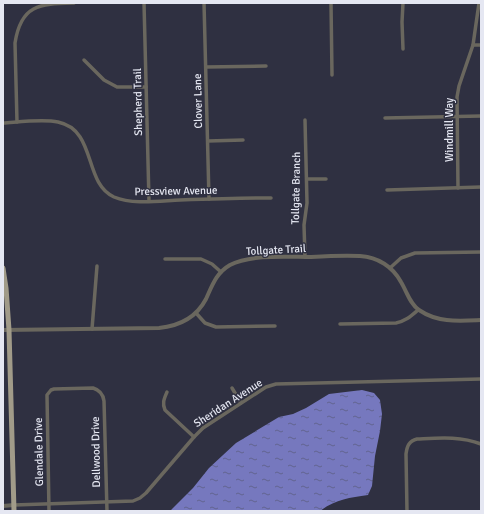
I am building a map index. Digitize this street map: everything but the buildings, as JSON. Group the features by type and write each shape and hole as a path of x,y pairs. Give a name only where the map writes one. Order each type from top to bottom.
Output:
{"main road":[{"path":"3,268 8,303 14,508"}],"street":[{"path":"17,122 15,43 20,22 30,11 43,5 49,3 74,3"},
{"name":"Shepherd Trail","path":"144,3 149,201"},
{"name":"Clover Lane","path":"204,3 209,199"},
{"path":"331,3 332,75"},
{"path":"402,49 403,3"},
{"name":"Windmill Way","path":"458,188 456,117 459,86 473,46 479,3"},
{"path":"473,46 481,45"},
{"path":"84,60 104,80 117,87 146,87"},
{"path":"206,67 266,66"},
{"path":"385,118 481,116"},
{"name":"Tollgate Branch","path":"305,120 307,203 304,225 305,257"},
{"name":"Pressview Avenue","path":"3,123 57,122 70,127 83,141 98,181 108,193 122,200 149,201 271,198"},
{"path":"208,142 243,140"},
{"path":"306,179 326,179"},
{"path":"387,190 481,187"},
{"path":"390,268 402,258 416,253 481,252"},
{"name":"Tollgate Trail","path":"3,330 165,327 178,324 196,313 206,298 211,285 221,272 235,263 247,259 369,257 378,260 397,275 409,298 418,310"},
{"path":"165,259 201,259 212,264 221,272"},
{"path":"92,329 97,266"},
{"path":"340,324 396,324 403,322 418,310 441,320 481,320"},
{"path":"196,313 205,322 216,328 275,326"},
{"name":"Sheridan Avenue","path":"14,508 49,504 133,501 140,498 194,437 204,428 266,387 276,384 481,379"},
{"name":"Dellwood Drive","path":"49,392 54,389 93,388 98,389 101,392 104,401 107,511"},
{"path":"232,388 241,403"},
{"name":"Glendale Drive","path":"49,392 46,401 49,511"},
{"path":"167,392 163,405 165,410 194,437"},
{"path":"407,511 406,448 409,443 417,439 455,438 472,440 481,444"},
{"path":"3,506 14,508"}],"water":[{"path":"362,390 374,393 380,400 382,414 372,486 368,495 337,501 320,511 170,511 193,488 209,468 236,443 279,417 293,414 329,394"}]}
